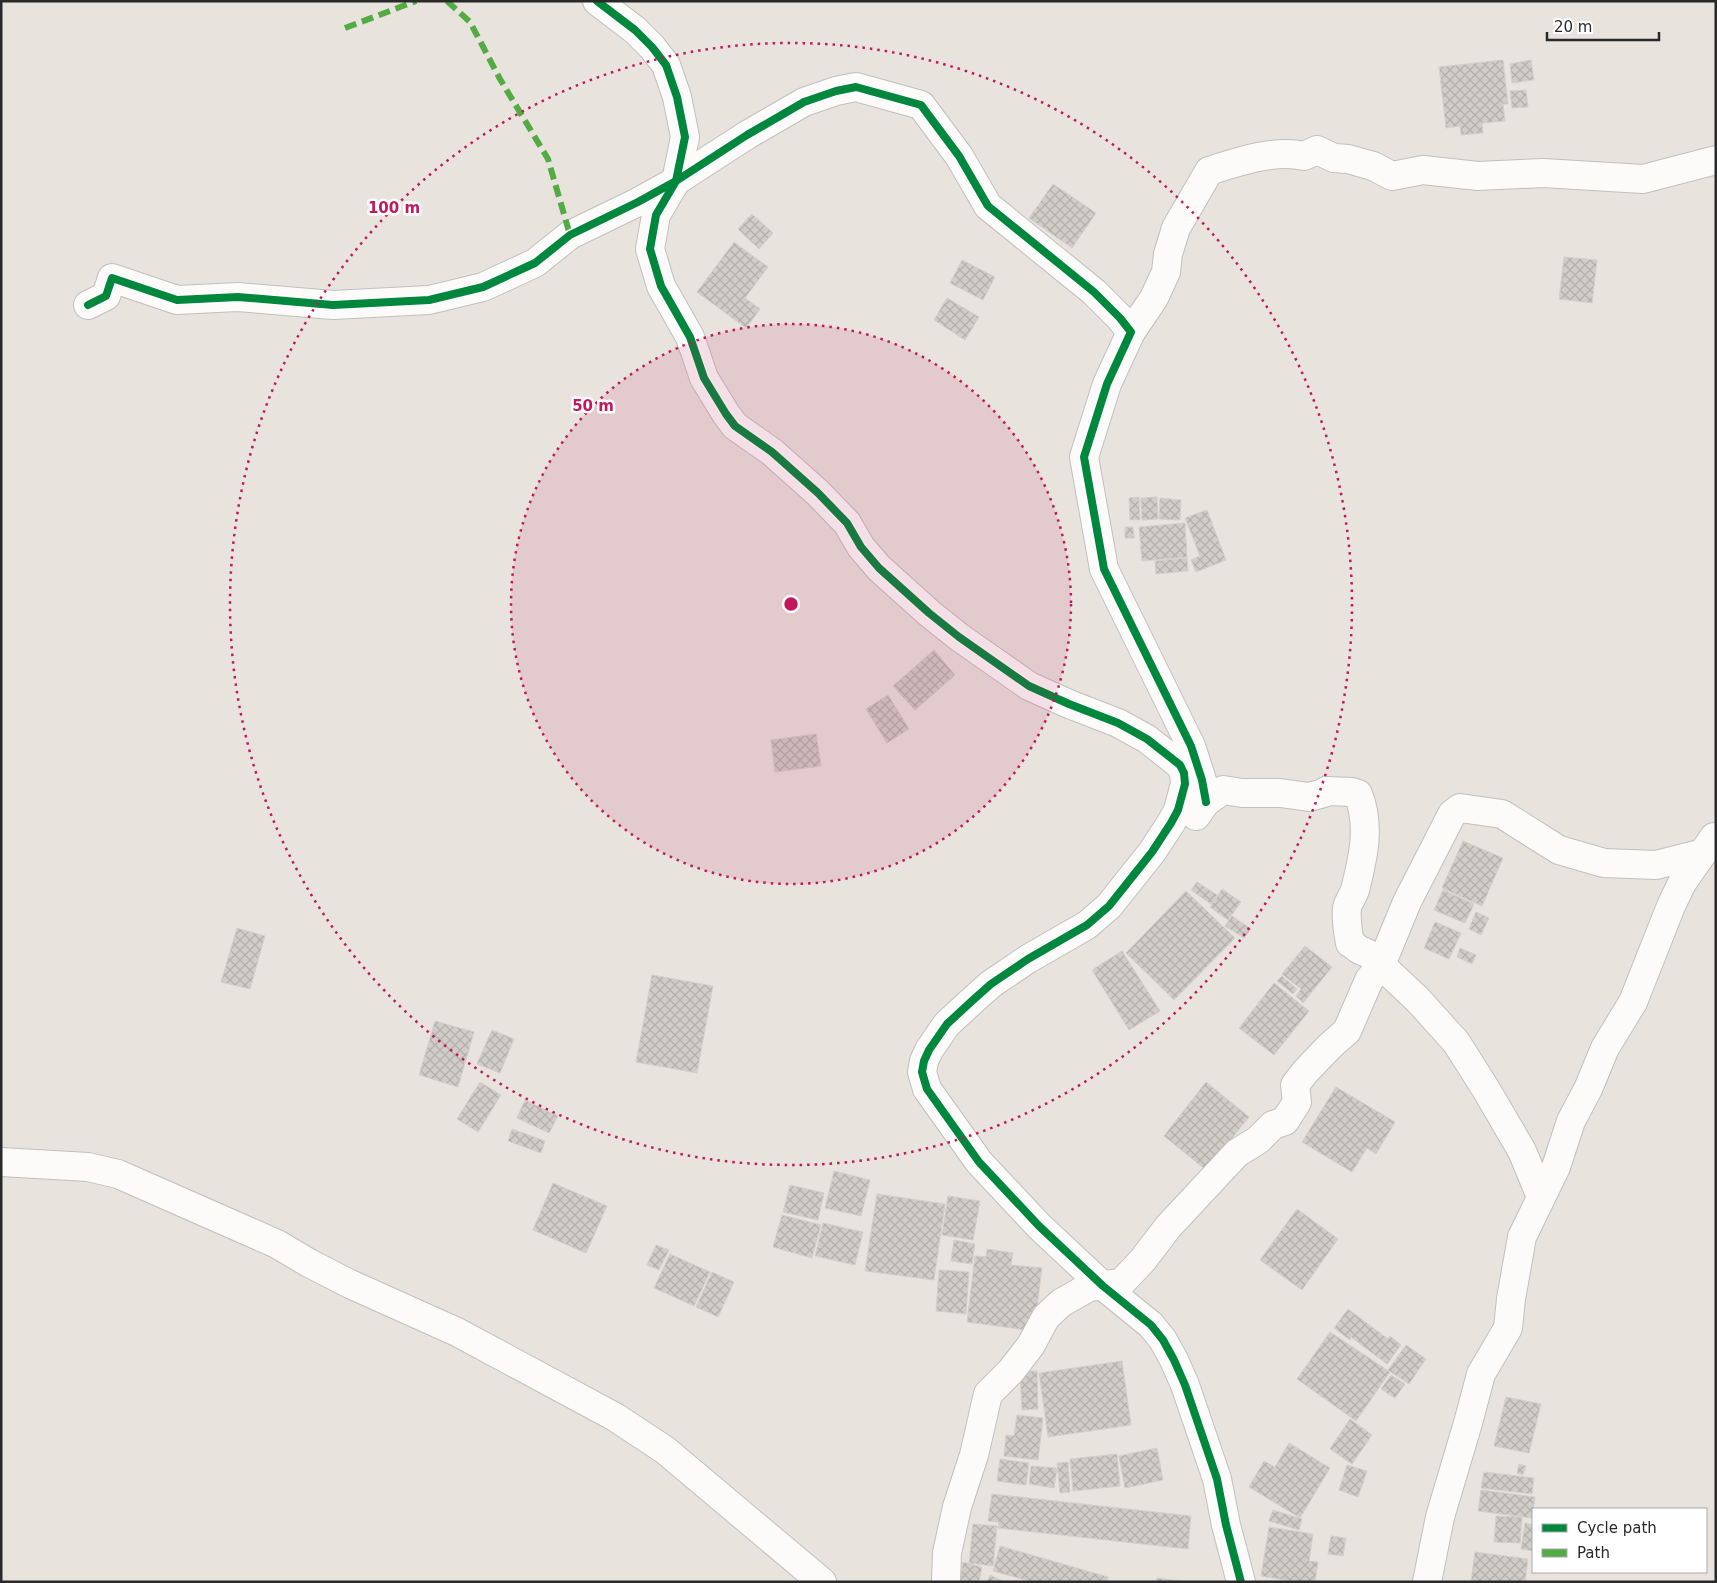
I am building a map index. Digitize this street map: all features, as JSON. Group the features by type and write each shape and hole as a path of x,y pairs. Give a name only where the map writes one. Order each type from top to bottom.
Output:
{"street":[{"path":"596,1 635,30 652,47 666,65 677,97 685,137 676,181 656,215 650,249 661,286 690,337 704,378 726,414 736,426 772,452 818,493 847,523 861,547 879,568 959,637 1029,686 1130,730 1159,748 1180,765 1184,773 1185,784 1178,810 1152,852 1109,906 1087,925 1028,959 991,984 947,1024 929,1050 922,1072 927,1089 980,1162 1039,1226 1103,1286 1157,1331 1174,1360 1185,1385 1217,1479 1226,1525 1241,1582"},
{"path":"88,305 106,296 112,278 177,300 238,296 333,304 429,300 483,287 535,263 570,235 676,181 747,135 804,102 836,91 856,87 921,105 959,156 988,206 1094,292 1131,332"},
{"path":"1206,802 1202,780 1191,746 1104,569 1084,457 1107,384 1131,332 1154,298 1166,272 1168,254 1176,228 1209,171 1240,161 1290,153 1304,156 1317,150 1334,158 1348,159 1373,166 1392,176 1423,170 1478,176 1543,173 1643,179 1716,160"},
{"path":"1152,852 1192,823 1206,802 1223,790 1242,793 1280,793 1309,797 1326,791 1358,794 1365,814 1366,831 1364,852 1354,892 1347,907 1348,921 1346,926 1350,943 1358,950 1377,958 1456,1042 1487,1090 1522,1151 1541,1197"},
{"path":"946,1582 947,1553 957,1507 974,1455 988,1394 1011,1371 1031,1345 1046,1317 1061,1303 1089,1287 1121,1282 1142,1261 1168,1226 1237,1153 1258,1140 1273,1125 1285,1121 1296,1102 1295,1085 1330,1046 1348,1031 1369,980 1381,964 1407,902 1452,814 1460,808 1502,814 1559,850 1604,863 1656,865 1709,844"},
{"path":"1427,1582 1440,1516 1481,1374 1508,1328 1522,1237 1556,1167 1571,1121 1588,1089 1605,1048 1633,1002 1671,906 1682,883 1709,844"},
{"path":"1,1162 88,1167 118,1174 277,1244 350,1284 457,1332 615,1416 665,1450 822,1582"}],"building":[{"path":"1503,60 1508,104 1503,104 1505,121 1482,123 1483,133 1461,135 1460,126 1446,128 1439,67"},
{"path":"1531,60 1534,80 1512,83 1510,64"},
{"path":"1526,90 1528,107 1512,108 1510,91"},
{"path":"1053,184 1096,213 1072,248 1029,218"},
{"path":"752,214 773,233 759,249 738,229"},
{"path":"734,242 768,267 745,298 760,309 746,328 697,292"},
{"path":"1564,257 1597,260 1592,303 1559,299"},
{"path":"962,260 995,277 983,300 950,283"},
{"path":"947,298 979,317 965,340 934,320"},
{"path":"1139,497 1140,520 1130,520 1129,498"},
{"path":"1157,497 1158,519 1142,520 1141,498"},
{"path":"1160,498 1181,500 1180,520 1159,519"},
{"path":"1207,510 1226,560 1196,572 1191,560 1200,556 1185,518"},
{"path":"1185,523 1187,557 1142,561 1139,527"},
{"path":"1125,527 1133,527 1134,538 1125,538"},
{"path":"1187,558 1188,571 1156,574 1155,561"},
{"path":"934,650 955,675 915,710 893,686"},
{"path":"888,695 909,729 887,743 866,709"},
{"path":"816,734 821,766 775,772 771,740"},
{"path":"1463,841 1503,858 1482,906 1442,888"},
{"path":"1197,882 1217,895 1211,904 1191,890"},
{"path":"1222,889 1241,902 1228,920 1210,907"},
{"path":"1443,890 1474,904 1465,923 1434,910"},
{"path":"1186,891 1235,938 1174,1000 1126,953"},
{"path":"1476,912 1489,918 1481,935 1469,929"},
{"path":"1232,916 1251,929 1244,938 1225,926"},
{"path":"1435,922 1461,933 1449,959 1424,948"},
{"path":"237,928 265,936 250,989 221,982"},
{"path":"1305,946 1332,967 1303,1003 1296,996 1301,989 1282,974"},
{"path":"1460,948 1476,955 1472,964 1457,957"},
{"path":"1122,951 1160,1011 1129,1030 1092,970"},
{"path":"652,975 713,986 697,1073 636,1062"},
{"path":"1282,976 1297,989 1293,994 1277,981"},
{"path":"1274,983 1309,1011 1274,1055 1239,1028"},
{"path":"435,1021 474,1032 458,1087 419,1075"},
{"path":"492,1030 514,1039 500,1073 477,1064"},
{"path":"480,1082 501,1095 478,1132 457,1119"},
{"path":"1206,1082 1249,1117 1206,1170 1164,1136"},
{"path":"1336,1087 1395,1122 1376,1154 1367,1148 1352,1172 1302,1142"},
{"path":"525,1100 558,1116 549,1133 517,1118"},
{"path":"512,1129 545,1141 541,1153 508,1141"},
{"path":"834,1171 870,1180 861,1216 825,1208"},
{"path":"553,1183 607,1206 586,1253 533,1230"},
{"path":"790,1185 824,1193 818,1220 783,1212"},
{"path":"877,1194 945,1204 934,1280 865,1271"},
{"path":"948,1196 980,1201 973,1240 942,1235"},
{"path":"1297,1209 1338,1239 1302,1290 1260,1260"},
{"path":"782,1215 821,1225 812,1258 773,1247"},
{"path":"823,1223 863,1232 855,1265 815,1256"},
{"path":"954,1240 975,1244 972,1264 951,1261"},
{"path":"656,1245 669,1250 659,1270 647,1265"},
{"path":"987,1249 1013,1253 1011,1265 1042,1268 1034,1331 967,1322 975,1256 986,1257"},
{"path":"670,1254 710,1272 694,1306 654,1288"},
{"path":"939,1270 969,1272 966,1314 936,1311"},
{"path":"712,1272 734,1282 718,1317 696,1307"},
{"path":"1348,1309 1388,1339 1390,1336 1401,1345 1387,1364 1351,1337 1350,1340 1334,1328"},
{"path":"1330,1332 1390,1372 1356,1421 1297,1379"},
{"path":"1406,1345 1426,1359 1409,1384 1388,1370"},
{"path":"1122,1361 1131,1425 1048,1437 1039,1373"},
{"path":"1020,1371 1037,1371 1038,1409 1022,1410"},
{"path":"1391,1375 1405,1384 1395,1398 1381,1389"},
{"path":"1506,1397 1541,1404 1529,1453 1494,1446"},
{"path":"1017,1415 1043,1418 1038,1460 1004,1456 1006,1435 1014,1436"},
{"path":"1350,1419 1372,1435 1352,1464 1330,1449"},
{"path":"1289,1443 1330,1468 1300,1518 1249,1487 1264,1461 1275,1467"},
{"path":"1157,1448 1163,1480 1125,1488 1119,1456"},
{"path":"1117,1454 1120,1486 1073,1491 1070,1459"},
{"path":"1000,1459 1029,1463 1026,1485 997,1481"},
{"path":"1068,1462 1070,1492 1060,1493 1057,1463"},
{"path":"1519,1464 1526,1466 1523,1475 1517,1473"},
{"path":"1347,1465 1367,1471 1358,1497 1339,1490"},
{"path":"1031,1466 1057,1468 1054,1488 1029,1484"},
{"path":"1484,1472 1534,1478 1532,1494 1481,1488"},
{"path":"1481,1490 1535,1497 1532,1518 1478,1511"},
{"path":"992,1494 1191,1516 1188,1549 998,1528 999,1522 988,1521"},
{"path":"1273,1510 1302,1519 1299,1530 1269,1521"},
{"path":"1496,1516 1522,1517 1520,1543 1494,1542"},
{"path":"1525,1523 1532,1525 1532,1551 1521,1549"},
{"path":"973,1524 997,1526 993,1566 969,1563"},
{"path":"1269,1527 1313,1534 1309,1561 1318,1562 1315,1582 1296,1582 1261,1576"},
{"path":"1331,1536 1346,1538 1343,1556 1328,1554"},
{"path":"1000,1546 1108,1577 1107,1582 1032,1582 993,1571"},
{"path":"1475,1552 1528,1559 1525,1582 1471,1582"},
{"path":"963,1562 982,1567 979,1582 959,1582"},
{"path":"990,1575 1004,1582 987,1582"},
{"path":"1157,1578 1186,1582 1156,1582"}],"marked path":[{"path":"345,28 416,1"},
{"path":"447,1 470,22 500,79 548,159 570,235"}],"cycle path":[{"path":"597,1 635,30 652,47 666,65 677,97 685,137 676,181 656,215 650,249 661,286 690,337 704,378 735,426 772,452 818,493 847,523 861,547 879,568 959,637 1029,686 1118,723 1147,739 1180,765 1184,773 1185,784 1178,810 1171,823 1152,852 1109,906 1087,925 1028,959 991,984 947,1024 929,1050 922,1072 927,1089 979,1162 1039,1226 1103,1286 1151,1325 1163,1340 1185,1385 1217,1479 1226,1525 1241,1582"},
{"path":"88,305 106,296 112,278 177,300 238,297 333,305 429,300 483,287 535,263 570,235 676,181 747,135 804,102 836,91 856,87 921,105 959,156 988,206 1094,292 1131,332 1107,384 1084,457 1104,569 1191,746 1202,780 1206,802"}]}
